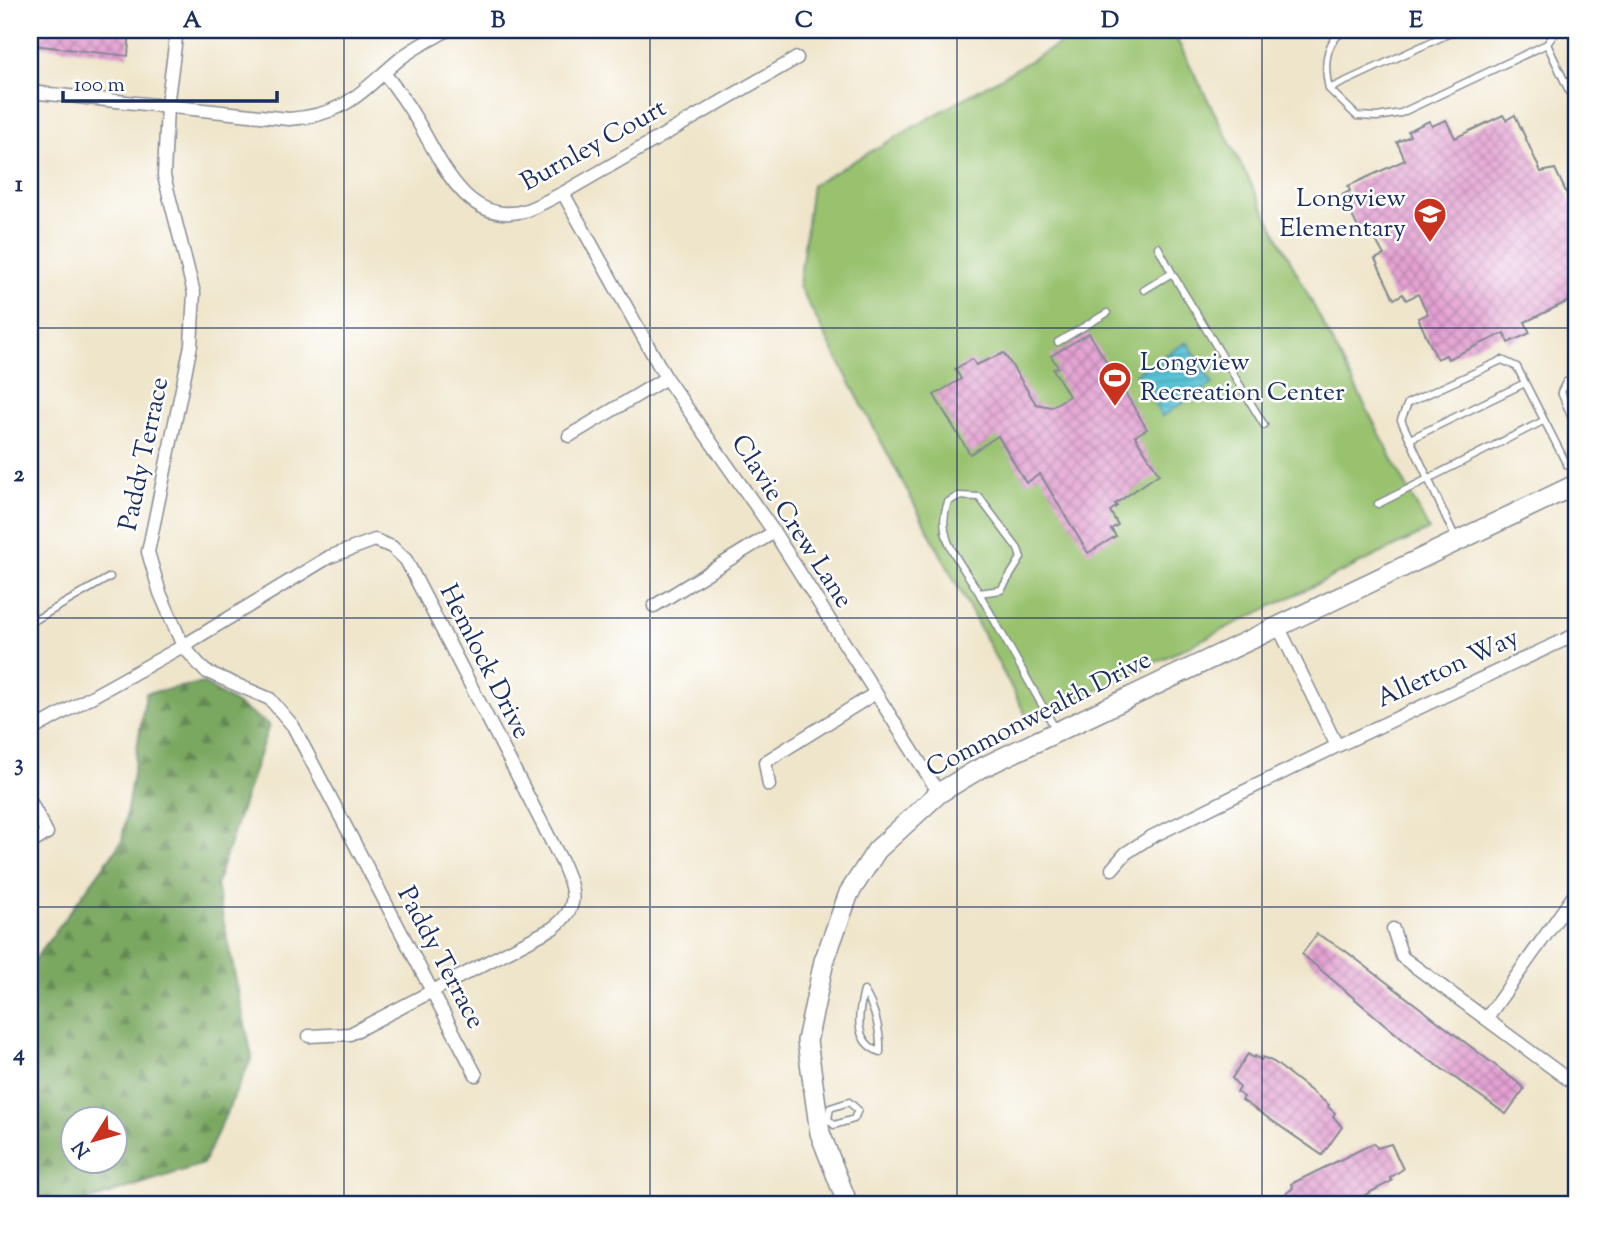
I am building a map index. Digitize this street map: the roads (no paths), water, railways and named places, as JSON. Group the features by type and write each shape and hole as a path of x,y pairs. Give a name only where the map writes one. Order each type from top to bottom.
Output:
{"street":[{"name":"Paddy Terrace","path":"177,30 167,106 164,176 194,293 191,345 148,552 160,593 183,646 205,671 270,699 293,726 476,1076"},
{"path":"30,92 289,119 314,117 337,111 403,57 448,30"},
{"name":"Burnley Court","path":"384,73 408,103 458,190 486,209 513,212 523,211 563,193 797,58"},
{"name":"Clavie Crew Lane","path":"563,193 666,378 774,532 939,793"},
{"path":"569,436 666,378"},
{"name":"Commonwealth Drive","path":"848,1205 823,1120 807,1041 824,961 840,916 849,893 877,850 939,793 977,770 1577,484"},
{"path":"654,606 774,532"},
{"name":"Hemlock Drive","path":"30,731 183,646 329,557 363,542 375,540 392,547 406,560 556,850 574,891 566,918 553,928 350,1034 309,1036"},
{"path":"1279,628 1338,746"},
{"name":"Allerton Way","path":"1112,869 1126,853 1149,838 1577,634"},
{"path":"769,785 765,762 874,694"},
{"path":"30,801 47,832 30,844"},
{"path":"1486,1019 1577,891"},
{"path":"1393,929 1402,957 1577,1086"}],"lane":[{"path":"1346,30 1338,34 1327,53 1329,89 1357,116 1377,117 1401,113 1547,44 1557,30"},
{"path":"1329,89 1457,30"},
{"path":"1547,44 1574,90 1577,108"},
{"path":"1158,247 1264,425"},
{"path":"1144,290 1172,273"},
{"path":"1058,342 1107,313"},
{"path":"1458,542 1401,421 1408,403 1502,360 1517,367 1567,465 1577,469"},
{"path":"1577,377 1566,382 1561,392 1577,430"},
{"path":"1410,439 1525,383"},
{"path":"1378,504 1427,477 1543,421"},
{"path":"979,593 1001,590 1021,558 985,502 979,497 958,496 948,502 942,519 944,535 1056,732"},
{"path":"30,623 110,577"},
{"path":"864,991 873,1004 881,1039 880,1052 871,1049 863,1038 858,1018 864,991"},
{"path":"849,1102 858,1110 854,1119 834,1125 823,1120 830,1108 849,1102"}],"water":[{"path":"1187,342 1213,384 1162,416 1136,373"}],"place":[{"name":"Longview Elementary","path":"1430,244"},
{"name":"Longview Recreation Center","path":"1115,408"}]}
